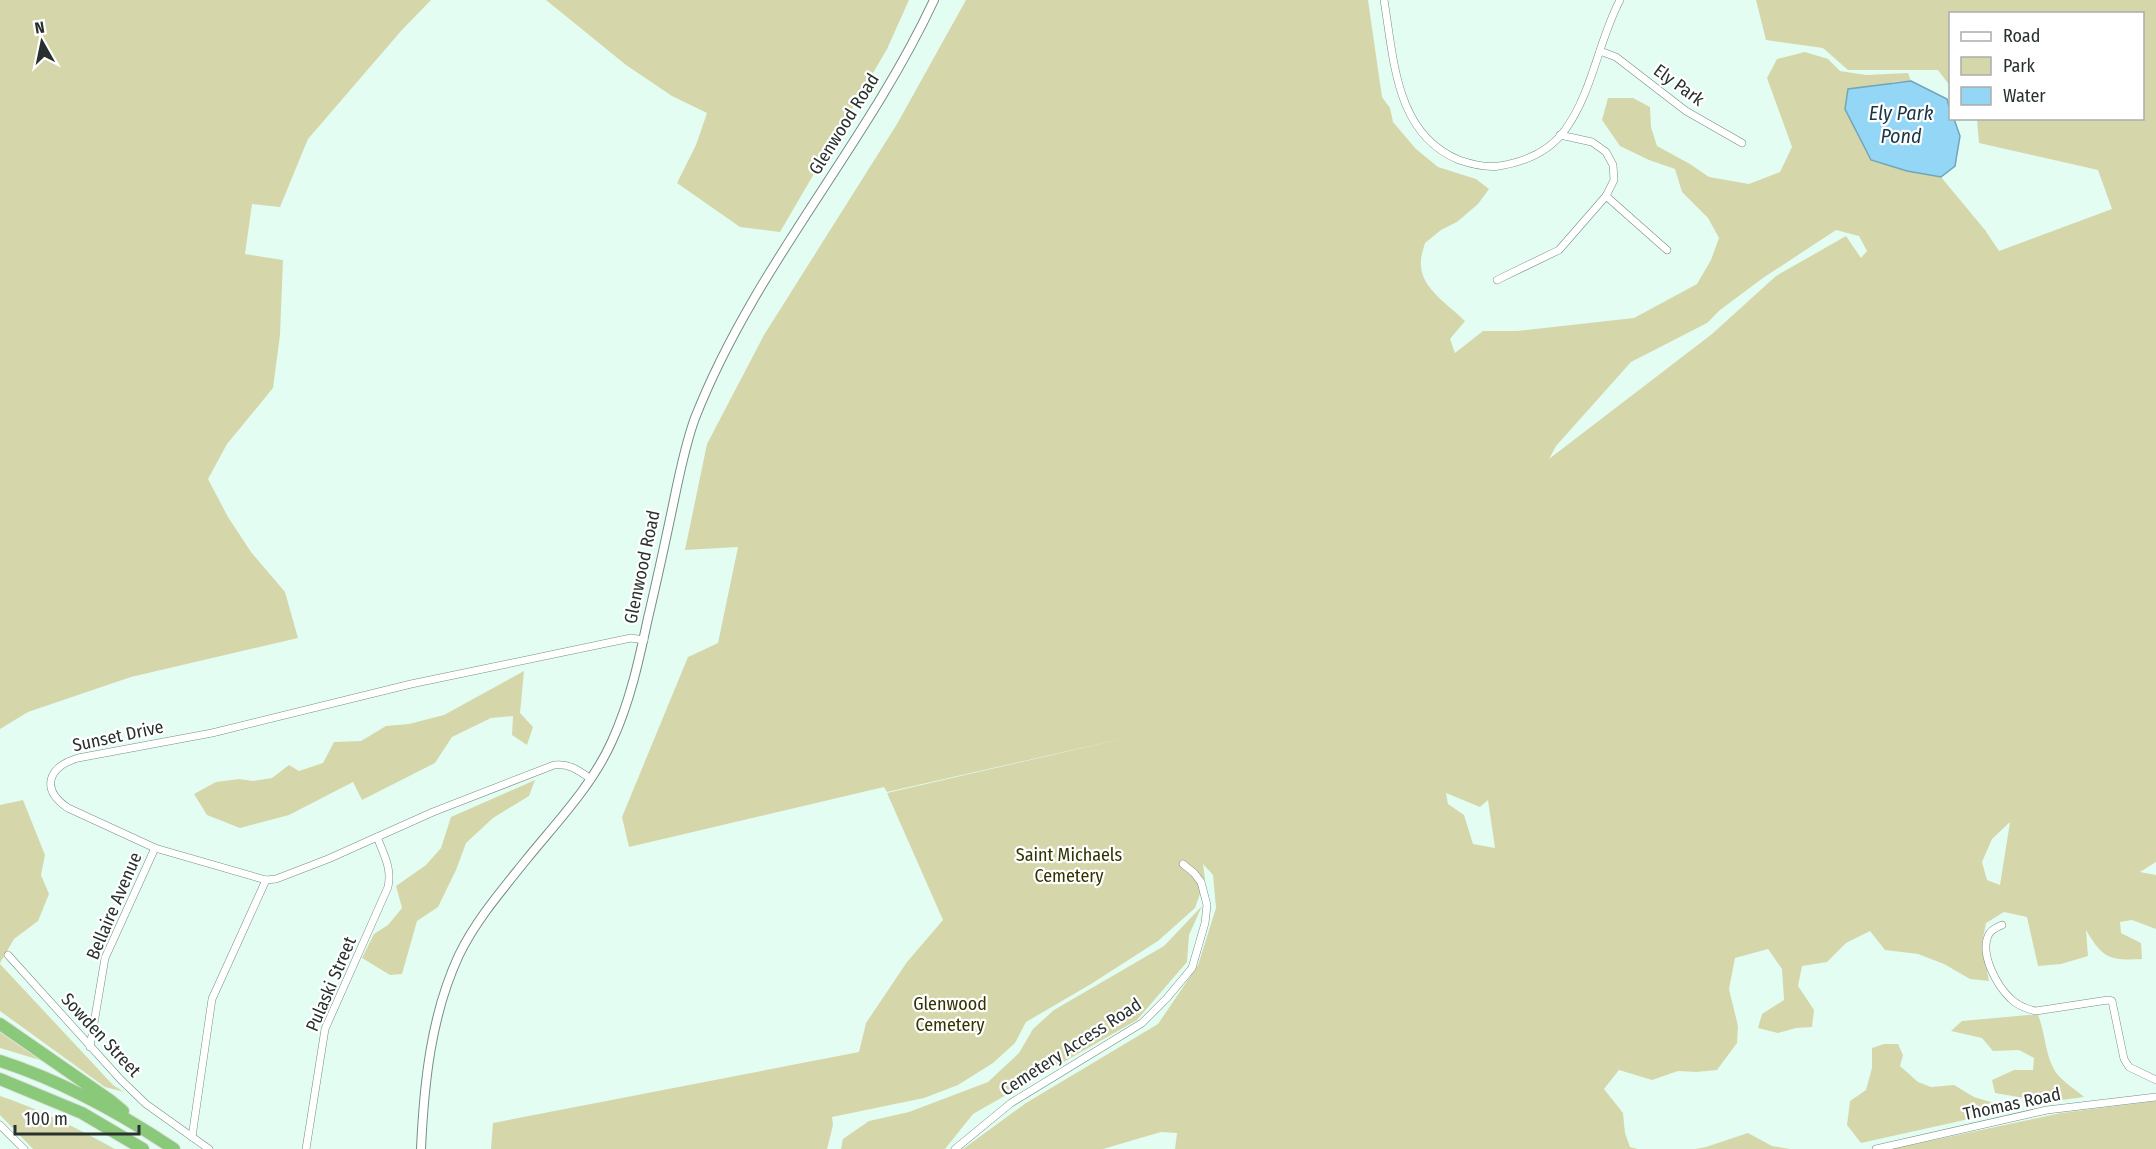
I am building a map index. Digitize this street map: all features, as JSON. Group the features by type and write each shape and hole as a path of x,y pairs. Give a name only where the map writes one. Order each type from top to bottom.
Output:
{"highway":[{"path":"0,1024 111,1101 142,1128"},
{"path":"0,1061 73,1089 174,1149"},
{"path":"0,1079 82,1113 143,1149"}],"street":[{"name":"Glenwood Road","path":"421,1149 429,1060 435,1023 460,952 481,917 591,779 611,745 623,717 636,677 680,471 694,421 720,360 778,259 891,80 918,34 934,0"},
{"path":"1384,0 1400,90 1411,118 1421,132 1446,154 1466,162 1494,166 1516,163 1533,157 1551,145 1560,135 1578,109 1620,0"},
{"name":"Ely Park","path":"1600,51 1616,57 1671,102 1742,143"},
{"path":"1497,280 1559,250 1606,196 1614,180 1613,165 1606,152 1592,142 1560,135"},
{"path":"1606,196 1667,250"},
{"name":"Sunset Drive","path":"266,880 155,848 68,808 57,801 52,793 50,784 56,770 78,758 212,733 411,684 631,638 644,640"},
{"path":"192,1137 212,999 266,880 287,875 433,812 554,765 572,766 591,779"},
{"name":"Pulaski Street","path":"306,1149 325,1029 388,887 391,875 377,837"},
{"name":"Bellaire Avenue","path":"90,1047 105,958 155,848"},
{"name":"Cemetery Access Road","path":"955,1149 1011,1103 1142,1023 1192,968 1205,922 1207,905 1201,882 1183,864"},
{"path":"2002,924 1988,935 1985,951 1988,964 2011,1000 2025,1009 2036,1011 2108,1000 2112,1002 2124,1059 2129,1067 2156,1080"},
{"name":"Sowden Street","path":"8,955 121,1080 146,1104 209,1149"},
{"name":"Thomas Road","path":"1876,1149 2047,1110 2156,1097"},
{"path":"0,1125 24,1149"}],"green space":[{"path":"0,0 431,0 401,31 308,139 280,207 252,204 245,254 283,260 280,335 273,388 227,444 208,479 228,517 251,552 285,592 298,638 131,677 28,712 0,729"},
{"path":"546,0 909,0 887,49 780,232 740,227 677,183 696,145 707,113 672,96 626,65"},
{"path":"966,0 1368,0 1382,97 1390,108 1393,122 1416,149 1438,167 1476,179 1489,189 1478,204 1457,222 1441,230 1425,243 1422,254 1423,274 1431,290 1465,321 1450,339 1455,353 1483,331 1517,331 1634,318 1697,284 1711,260 1719,238 1708,218 1682,192 1675,169 1620,146 1602,120 1608,98 1633,98 1650,107 1651,127 1657,146 1709,177 1749,184 1780,172 1792,147 1767,78 1777,59 1805,52 1828,59 1840,71 1866,75 1908,73 1911,81 1892,82 1907,171 1941,177 1985,230 1999,251 2112,209 2098,170 1979,143 1977,120 2144,120 2144,12 1949,12 1949,85 1938,70 1848,70 1823,48 1766,40 1756,0 2156,0 2156,862 2140,872 2156,875 2156,929 2132,920 2120,922 2121,933 2141,943 2142,959 2108,956 2097,947 2086,930 2088,956 2061,964 2038,966 2027,917 2004,912 1986,923 1982,943 1989,981 1970,979 1944,964 1918,954 1885,950 1870,931 1846,943 1827,962 1802,966 1798,986 1814,1010 1812,1027 1778,1033 1758,1028 1762,1014 1784,1000 1782,969 1768,949 1735,958 1729,989 1738,1026 1737,1043 1717,1070 1678,1071 1652,1080 1619,1070 1604,1089 1623,1113 1625,1133 1630,1147 1638,1149 1175,1149 1177,1133 1161,1132 1103,1149 963,1149 1026,1103 1158,1024 1198,965 1216,908 1213,875 1203,864 1205,879 1195,908 1158,941 1026,1022 1015,1043 993,1063 958,1085 924,1098 832,1117 833,1125 827,1149 491,1149 493,1123 859,1052 866,1023 907,962 943,920 887,793 1143,734 887,792 884,787 629,847 622,817 688,657 718,643 738,547 685,550 707,444 764,335 897,124","holes":["1836,230 1859,236 1867,251 1861,258 1846,236 1776,276 1712,334 1549,459 1556,446 1631,362 1707,323 1720,310 1763,278","1446,793 1480,807 1488,800 1495,848 1473,844 1464,815 1448,804","2010,822 2000,885 1987,880 1982,862 1992,839"]},
{"path":"524,671 520,713 533,727 527,745 512,735 513,716 491,718 452,737 435,763 362,800 353,782 289,815 240,828 207,815 194,794 216,782 272,778 289,765 299,771 323,763 334,742 361,741 386,726 409,724 444,715"},
{"path":"535,780 529,796 493,818 466,843 438,907 417,921 402,974 390,975 362,958 374,934 388,925 402,908 396,886 426,865 441,848 451,817"},
{"path":"23,800 45,855 41,875 49,894 38,921 14,939 0,963 0,805"},
{"path":"1202,906 1189,935 1187,962 1137,1020 973,1114 945,1149 841,1149 843,1139 869,1121 909,1112 988,1082 1019,1053 1033,1029 1054,1010 1164,946"},
{"path":"0,964 113,1085 124,1092 105,1087 0,1011"},
{"path":"2038,1015 2048,1054 2058,1075 2084,1097 2047,1102 1995,1093 1992,1080 2014,1070 2033,1070 2034,1058 2019,1050 1993,1051 1982,1038 1951,1031 1962,1021"},
{"path":"0,1029 43,1061 0,1048"},
{"path":"1884,1044 1898,1044 1903,1055 1900,1066 1918,1082 1931,1087 1954,1085 1974,1097 2014,1109 1861,1143 1847,1125 1850,1101 1866,1090 1872,1068 1872,1048"},
{"path":"0,1096 44,1113 115,1149 33,1149 0,1115"},
{"path":"2156,1101 2156,1149 1892,1149 2061,1113"},
{"path":"1748,1133 1772,1146 1790,1149 1695,1149 1706,1147"}],"water":[{"name":"Ely Park Pond","path":"1911,81 1947,99 1949,120 1954,120 1960,136 1955,166 1941,177 1907,171 1871,160 1845,109 1848,89"}],"park label":[{"name":"Saint Michaels Cemetery","path":"1069,865"},
{"name":"Glenwood Cemetery","path":"950,1014"}]}
